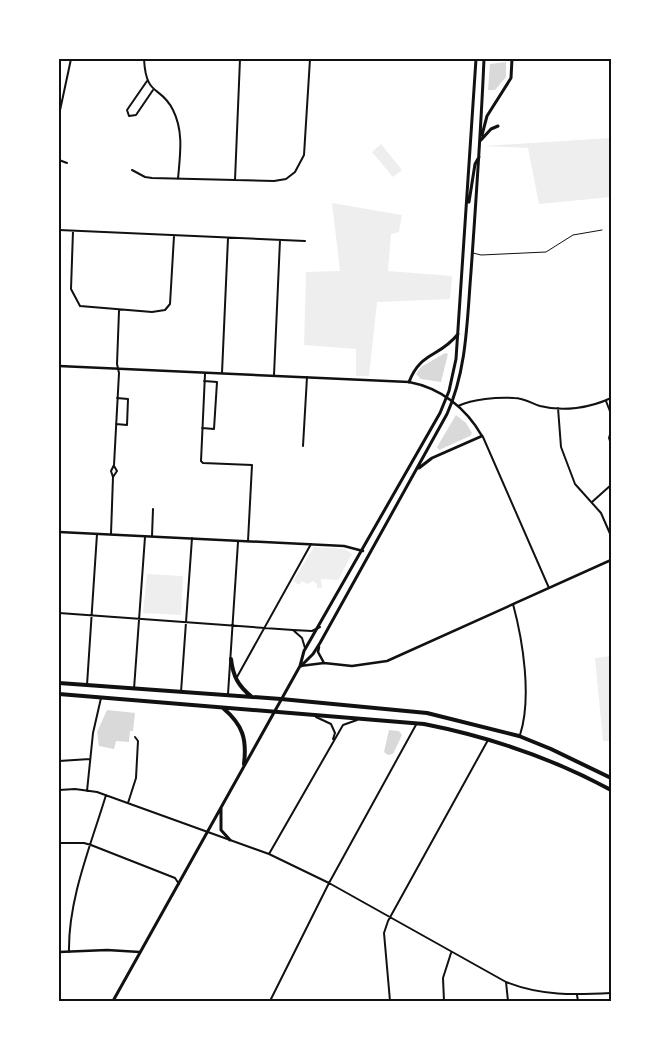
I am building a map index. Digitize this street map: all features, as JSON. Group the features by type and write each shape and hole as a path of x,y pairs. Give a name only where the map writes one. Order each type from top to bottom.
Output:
{"highway":[{"path":"231,658 240,688 252,697"},
{"path":"59,683 280,699 427,713 520,736 611,778"},
{"path":"59,694 417,723 489,739 535,754 611,790"},
{"path":"223,708 235,719 244,737 246,745 244,764"}],"main road":[{"path":"300,666 304,651 320,627 440,413 454,374 467,216 476,59"},
{"path":"113,1001 280,699 300,666 313,654 320,643 453,402 463,360 480,157 484,59"},
{"path":"480,140 487,116 511,78 512,59"},
{"path":"480,140 491,129 498,126"},
{"path":"467,216 475,164 480,157"},
{"path":"409,382 420,361 448,345 458,333"},
{"path":"416,470 432,458 482,436"},
{"path":"221,806 221,830 230,840"}],"street":[{"path":"59,115 71,59"},
{"path":"144,59 147,82 172,108 180,128 178,179"},
{"path":"235,180 240,59"},
{"path":"132,170 145,176 178,179 281,181 291,176 300,167 304,154 310,59"},
{"path":"147,82 127,110 129,116 136,115 153,90"},
{"path":"59,93 63,95"},
{"path":"59,160 67,163"},
{"path":"59,230 305,241"},
{"path":"73,231 71,280 76,301 86,308 152,312 168,308 171,301 174,236"},
{"path":"222,373 228,238"},
{"path":"274,375 280,240"},
{"path":"114,477 111,471 114,465 118,398 119,310"},
{"path":"59,366 409,382 426,386 447,397 467,414 482,436 549,588"},
{"path":"205,372 201,459 203,463 252,465 248,541"},
{"path":"303,446 307,377"},
{"path":"202,428 214,429 217,382 204,381"},
{"path":"116,424 127,425 128,399 118,398"},
{"path":"458,406 467,402 515,398 540,406 558,408 593,406 611,398"},
{"path":"606,401 611,414"},
{"path":"558,408 561,446 575,484 601,513 611,536"},
{"path":"611,431 609,438 611,444"},
{"path":"111,534 114,477 117,471 114,465"},
{"path":"592,502 611,485"},
{"path":"152,536 153,509"},
{"path":"59,532 344,546 363,551"},
{"path":"87,685 97,534"},
{"path":"134,689 145,536"},
{"path":"181,692 192,538"},
{"path":"228,696 238,540"},
{"path":"236,679 311,544"},
{"path":"300,666 324,663 370,665 387,661 611,560"},
{"path":"513,604 519,627 525,697 524,723 520,736"},
{"path":"59,613 293,630 312,631 320,627"},
{"path":"293,630 302,638 304,651"},
{"path":"320,643 318,652 324,663"},
{"path":"87,791 93,733 101,698"},
{"path":"311,715 331,724 335,734 333,741"},
{"path":"269,854 344,724 361,719"},
{"path":"270,1001 329,882 417,723"},
{"path":"128,803 136,778 138,741 135,737"},
{"path":"390,1001 384,934 389,917 489,739"},
{"path":"59,761 90,759"},
{"path":"59,790 87,791 106,795 269,854 329,882 506,982 532,992 577,995 611,993"},
{"path":"69,952 68,929 106,795"},
{"path":"59,843 84,843 91,845 175,878 179,884"},
{"path":"59,952 107,950 140,952"},
{"path":"444,1001 443,978 452,952"},
{"path":"506,982 508,1001"},
{"path":"117,1001 118,993"},
{"path":"577,995 578,1001"}],"lane":[{"path":"472,253 481,255 546,252 573,236 602,230"}],"shaded area":[{"path":"506,62 506,77 495,90 488,90 490,64"},
{"path":"611,138 611,197 539,204 528,148 484,146"},
{"path":"381,144 402,170 393,177 372,152"},
{"path":"332,203 402,215 399,232 391,234 388,271 452,276 450,299 377,302 369,376 356,376 356,349 304,345 306,272 340,271"},
{"path":"445,353 448,354 441,382 421,379 416,374 421,367"},
{"path":"456,415 466,423 472,433 470,436 439,450 437,447"},
{"path":"314,547 345,549 352,554 338,580 321,579 322,588 317,588 317,584 313,581 307,584 302,581 299,585 293,581"},
{"path":"147,574 183,576 181,615 143,613"},
{"path":"611,656 611,741 603,741 595,658"},
{"path":"107,710 135,713 133,731 130,731 129,742 116,741 114,749 99,746 97,732"},
{"path":"389,730 399,731 402,735 393,754 388,755 384,752"}]}
